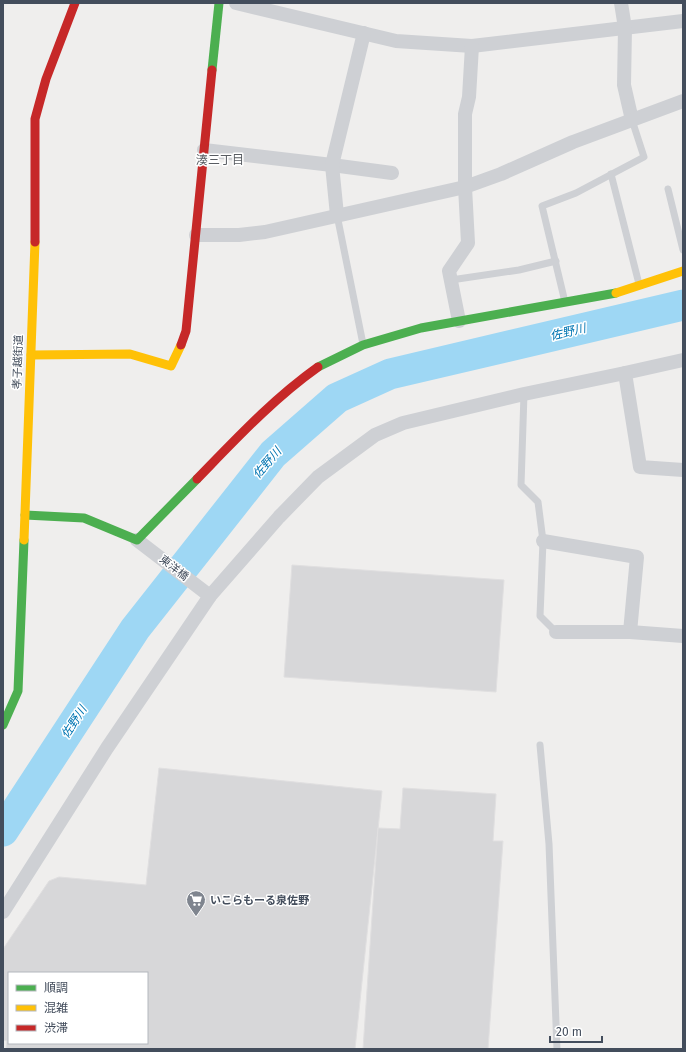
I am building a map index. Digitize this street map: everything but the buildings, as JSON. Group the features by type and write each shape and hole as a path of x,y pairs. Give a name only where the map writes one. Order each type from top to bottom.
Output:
{"street":[{"name":"孝子越街道","path":"4,721 18,691 35,234 35,119 46,79 75,3"},
{"path":"31,355 130,354 171,366 186,331 219,3"},
{"path":"236,3 396,41 472,46 683,21"},
{"path":"621,3 626,28 624,85 632,120"},
{"path":"337,215 332,165 364,33"},
{"path":"459,321 449,271 468,243 465,187 465,114 469,97 472,46"},
{"path":"196,236 239,235 265,232 465,187 501,174 573,142 683,101"},
{"path":"204,150 392,173"},
{"path":"25,515 84,518 139,542 260,415 296,383 320,366 363,345 421,328 622,292 683,271"},
{"path":"3,912 107,748 208,594 279,516 318,477 375,435 403,423 524,394 683,360"},
{"path":"625,373 640,467 683,470"},
{"path":"543,541 637,557 630,632"},
{"name":"東洋橋","path":"139,542 208,594"},
{"path":"556,632 630,632 683,636"}],"lane":[{"path":"565,302 542,206 576,193 644,157 632,120"},
{"path":"611,174 640,286"},
{"path":"668,189 683,250"},
{"path":"337,215 363,345"},
{"path":"451,280 519,270 556,261"},
{"path":"524,394 521,485 538,502 543,541 540,616 556,632"},
{"path":"540,745 549,844 557,1049"}],"waterway":[{"name":"佐野川","path":"3,831 135,629 273,454 337,398 390,374 683,305"}],"traffic: fast":[{"path":"212,70 219,3"},
{"path":"318,367 363,345 421,328 616,293"},
{"path":"25,515 84,518 137,540 197,479"},
{"path":"3,725 18,691 24,540"}],"traffic: slow":[{"path":"24,540 35,242"},
{"path":"616,293 683,271"},
{"path":"31,355 130,354 171,366 181,345"}],"traffic: jam":[{"path":"35,242 35,119 46,79 75,3"},
{"path":"181,345 186,331 212,70"},
{"path":"197,479 270,406 301,379 318,367"}],"place":[{"name":"いこらもーる泉佐野","path":"196,917"}],"district":[{"name":"湊三丁目","path":"220,160"}]}
